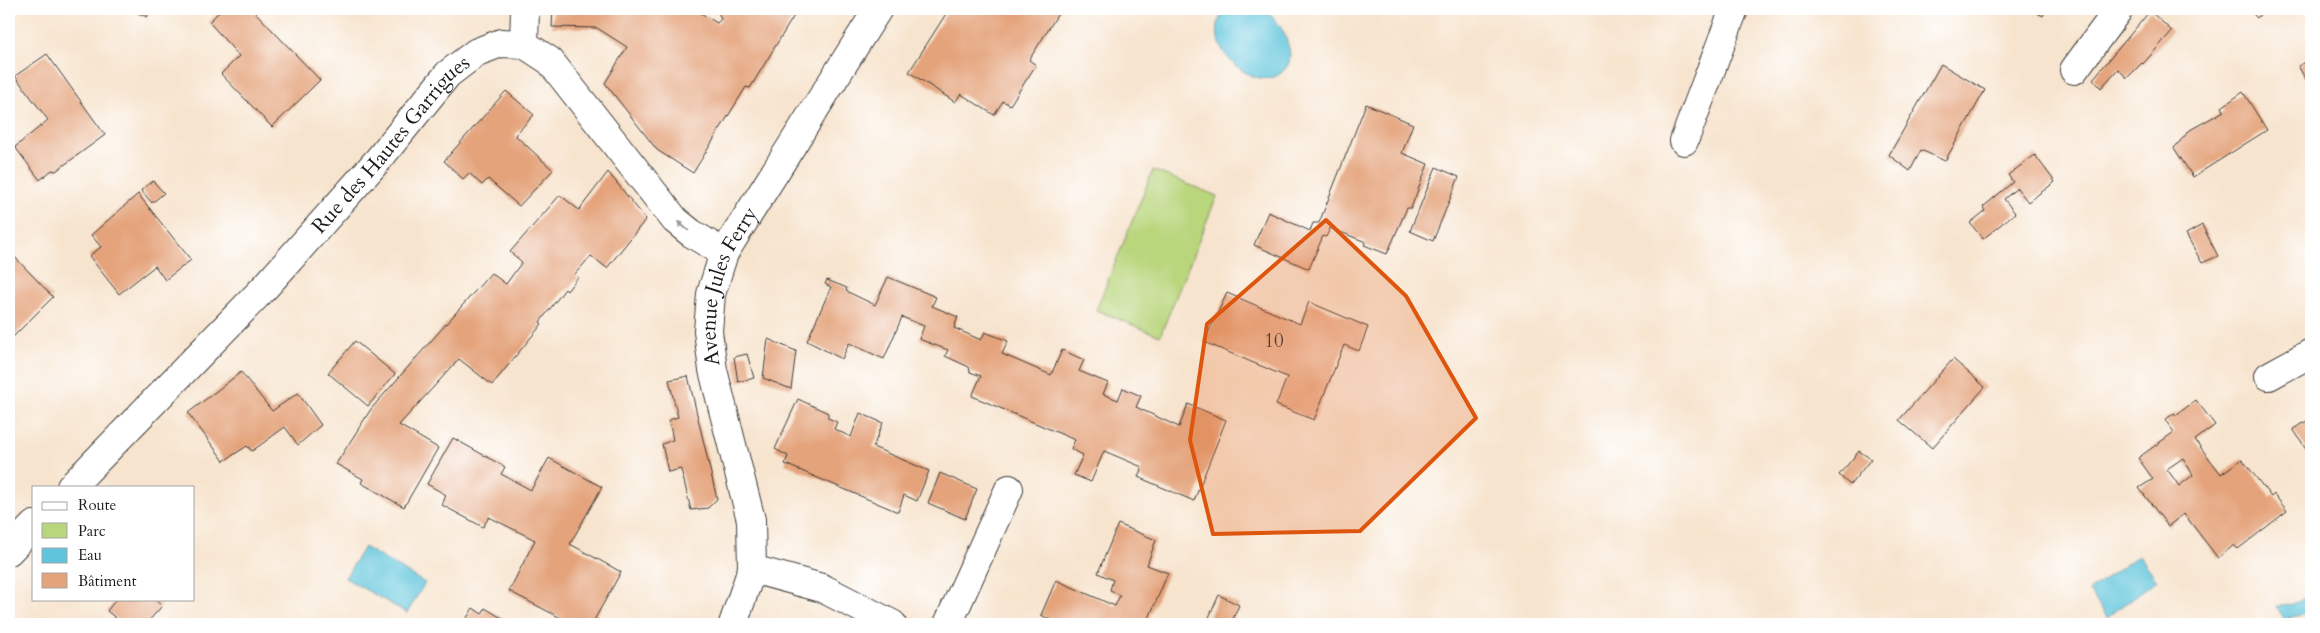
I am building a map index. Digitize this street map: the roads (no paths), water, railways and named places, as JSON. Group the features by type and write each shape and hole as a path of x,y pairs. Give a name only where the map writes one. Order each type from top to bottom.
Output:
{"street":[{"path":"525,9 524,44 550,61 676,220 691,233 724,253"},
{"name":"Avenue Jules Ferry","path":"733,624 752,569 751,520 713,370 708,331 711,294 724,253 878,9"},
{"path":"1684,141 1734,9"},
{"path":"2074,70 2119,9"},
{"name":"Rue des Hautes Garrigues","path":"72,486 266,286 378,160 448,74 477,52 501,43 524,44"},
{"path":"2269,376 2311,353"},
{"path":"948,624 1009,489"},
{"path":"9,551 32,527"},
{"path":"752,569 822,588 892,624"}],"water":[{"path":"1225,9 1262,9 1275,20 1282,29 1289,48 1289,61 1284,70 1275,76 1255,77 1235,65 1221,47 1218,38 1218,22"},
{"path":"364,547 425,583 407,613 345,578"},
{"path":"2139,555 2157,580 2107,617 2089,591"},
{"path":"2311,591 2311,613 2283,619 2277,606 2296,603"}]}
